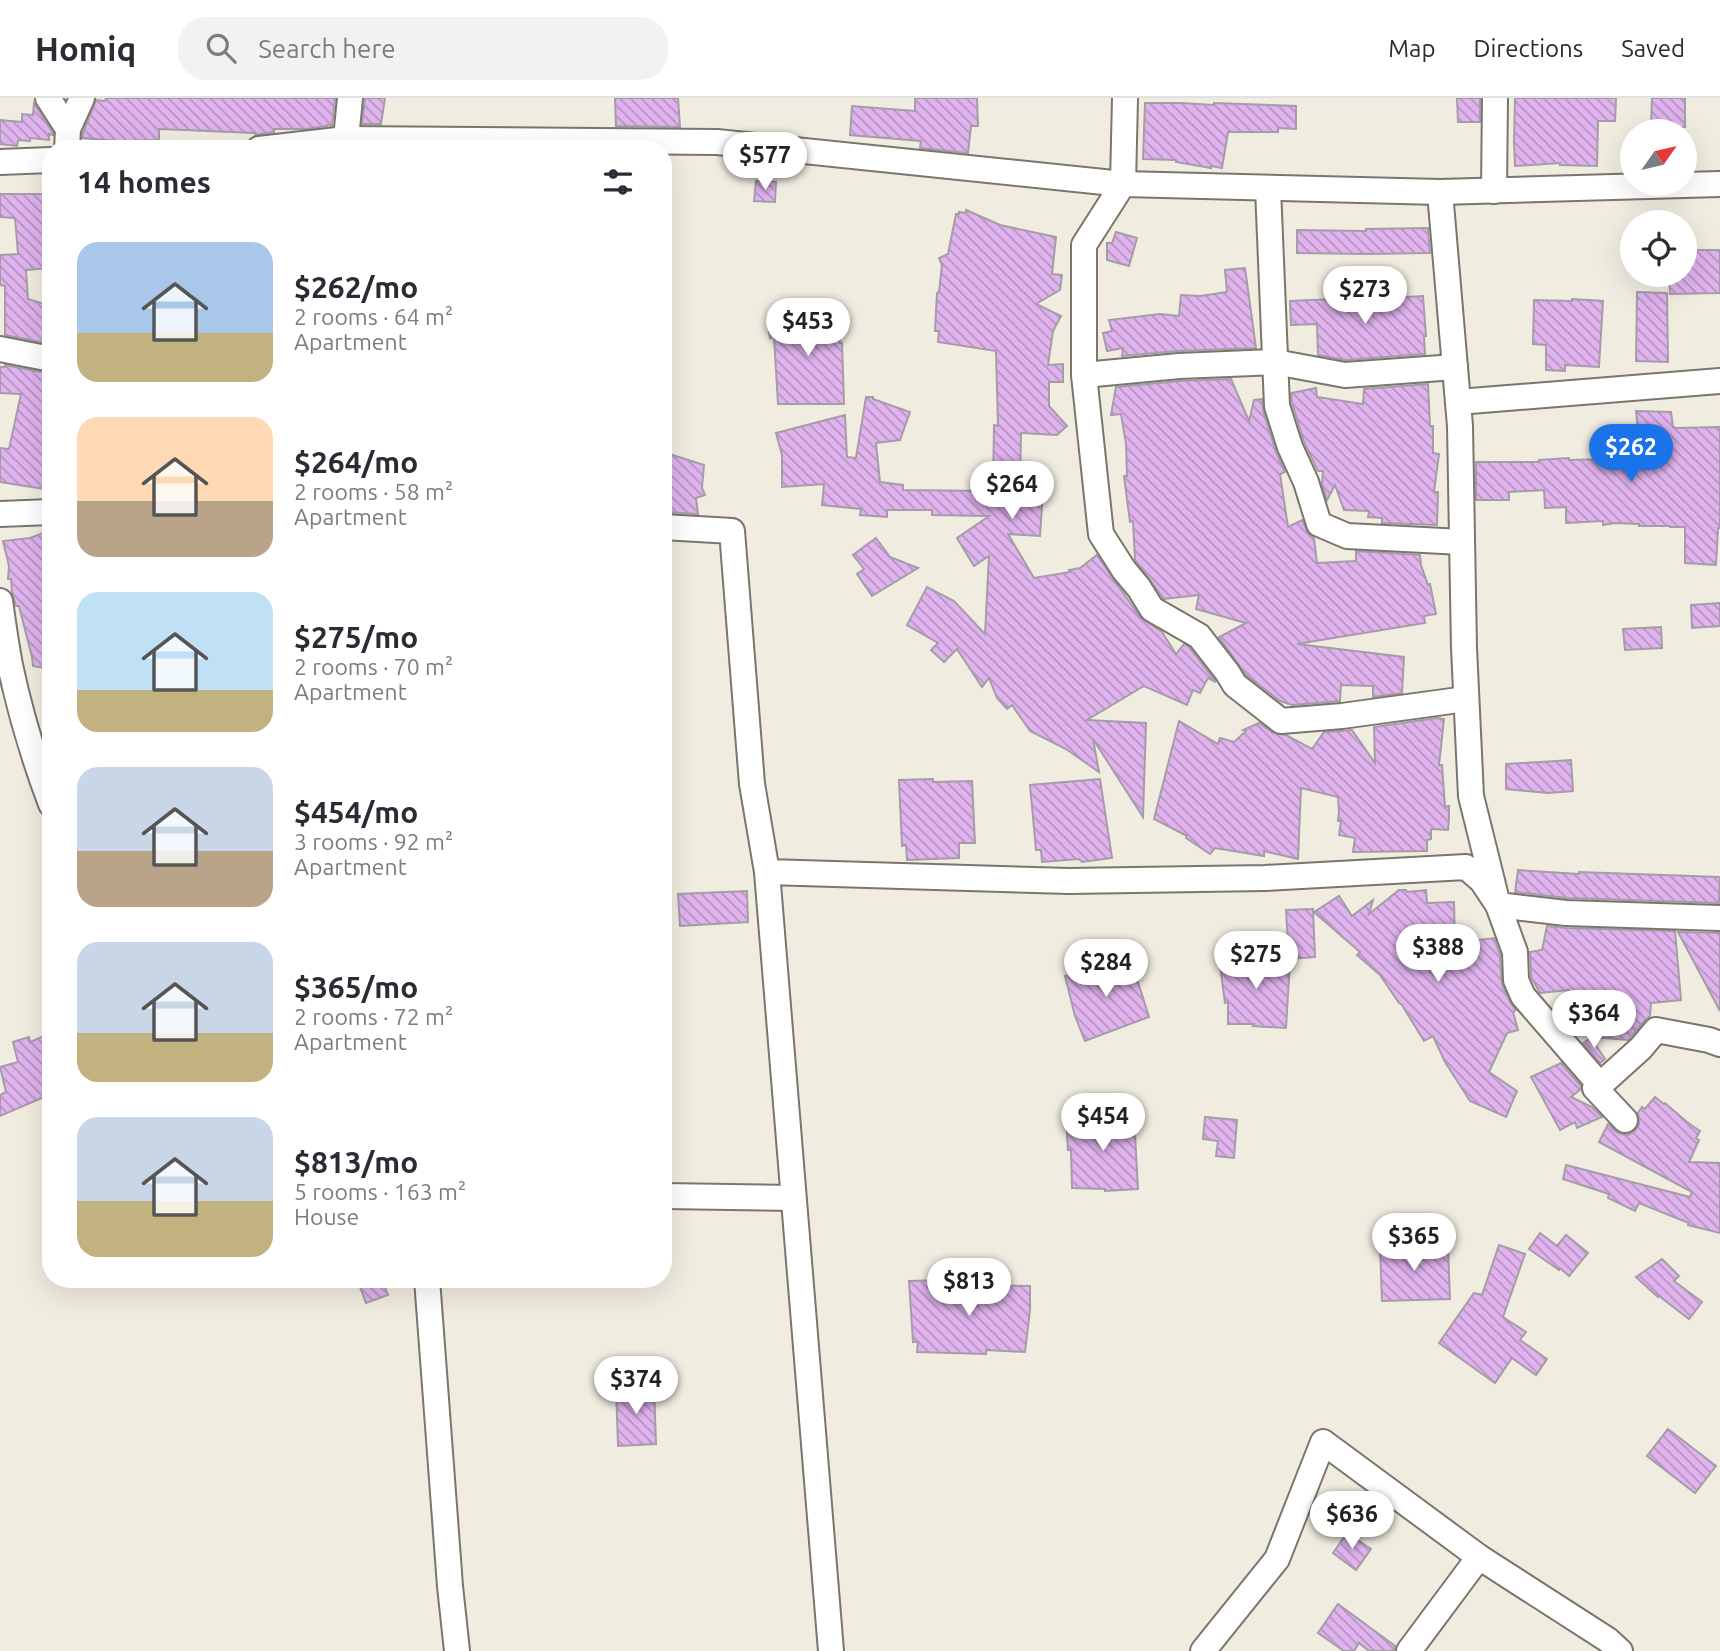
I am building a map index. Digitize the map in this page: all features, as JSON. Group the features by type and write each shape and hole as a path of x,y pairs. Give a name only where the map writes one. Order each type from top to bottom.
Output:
{"street":[{"path":"48,98 68,139"},
{"path":"68,139 82,98"},
{"path":"346,140 350,98"},
{"path":"1125,98 1123,184 1084,245 1084,375 1101,534 1152,609 1199,636 1235,685 1281,721 1342,716 1466,699"},
{"path":"1494,191 1495,98"},
{"path":"672,142 717,142 1123,184 1440,192 1720,184"},
{"path":"0,162 42,160"},
{"path":"1268,188 1277,405 1319,524 1348,537 1462,542"},
{"path":"1440,192 1460,426 1466,699 1471,796 1498,905 1514,952 1516,980 1523,996 1600,1085"},
{"path":"0,349 42,357"},
{"path":"1084,375 1178,366 1275,362 1345,375 1455,367"},
{"path":"1458,402 1720,381"},
{"path":"0,514 42,512"},
{"path":"672,528 732,531 752,784 767,872 831,1651"},
{"path":"0,601 17,694 42,780"},
{"path":"767,872 1069,881 1265,878 1466,867 1482,881 1498,905 1566,913 1720,918"},
{"path":"1625,1120 1595,1088 1641,1048 1656,1030 1720,1044"},
{"path":"672,1196 793,1198"},
{"path":"428,1288 457,1651"},
{"path":"1203,1651 1277,1559 1323,1442 1479,1557 1609,1647"},
{"path":"1409,1651 1479,1557"}],"building":[{"path":"106,98 335,98 332,126 274,129 274,132 255,135 159,129 159,140 82,138 96,100 105,101"},
{"path":"365,98 385,98 381,124 362,124"},
{"path":"615,98 678,98 680,127 616,126"},
{"path":"915,98 977,98 978,126 971,126 968,153 920,148 921,141 850,135 852,106 915,111"},
{"path":"1457,98 1480,98 1480,122 1458,122"},
{"path":"1515,98 1616,98 1615,121 1598,121 1597,166 1560,163 1515,166"},
{"path":"1652,98 1685,98 1685,119 1651,119"},
{"path":"34,103 53,133 49,134 49,140 30,138 30,141 18,140 17,146 0,144 0,120 22,122 22,114 33,115"},
{"path":"1145,103 1296,106 1296,129 1278,128 1278,132 1228,132 1222,168 1176,160 1143,159"},
{"path":"756,181 776,182 775,202 754,201"},
{"path":"0,194 42,194 42,269 26,270 28,299 42,303 42,342 5,335 5,286 0,285 0,255 18,254 15,218 0,217"},
{"path":"966,210 1000,225 1056,237 1052,274 1062,275 1060,290 1036,304 1061,316 1053,331 1048,365 1063,364 1063,382 1049,382 1049,406 1067,426 1057,435 1021,433 1020,490 1043,491 1040,536 1008,534 1034,578 1070,572 1069,570 1080,568 1097,555 1140,617 1162,632 1176,654 1184,644 1189,647 1216,682 1208,678 1200,693 1193,690 1187,705 1144,686 1087,720 1146,723 1143,817 1093,739 1099,772 1066,749 1030,731 1012,705 1007,709 997,698 989,678 982,687 957,649 944,662 931,650 938,643 907,625 927,587 954,601 985,634 989,556 974,566 957,538 989,516 932,515 932,510 887,510 887,517 860,515 861,509 822,505 824,484 782,487 782,455 776,433 845,415 847,457 856,458 866,397 873,397 910,412 900,440 876,443 880,482 903,485 903,490 993,491 994,425 998,426 996,351 938,342 939,331 935,331 942,265 939,258 948,254 956,214 966,213"},
{"path":"1428,228 1430,253 1297,253 1297,230"},
{"path":"1116,232 1137,238 1129,266 1107,260 1107,243 1112,243"},
{"path":"1697,250 1720,250 1720,293 1670,294 1670,287 1697,287"},
{"path":"1245,268 1256,348 1122,356 1123,348 1107,351 1103,333 1112,331 1109,320 1160,314 1179,316 1181,295 1200,296 1227,292 1225,270"},
{"path":"1637,292 1667,293 1668,362 1636,361"},
{"path":"1423,296 1425,354 1346,360 1318,355 1317,324 1291,325 1290,301"},
{"path":"1534,300 1603,301 1599,367 1565,365 1565,371 1546,370 1546,345 1533,344"},
{"path":"835,310 842,343 844,404 778,404 774,337 770,338 767,317"},
{"path":"0,367 42,372 42,489 0,482 0,448 9,449 21,394 0,393"},
{"path":"1231,379 1249,421 1254,400 1262,399 1276,452 1285,472 1280,474 1288,527 1302,520 1308,533 1314,538 1317,563 1356,561 1356,551 1420,555 1436,614 1424,616 1425,623 1297,644 1404,657 1402,693 1373,697 1373,686 1341,685 1340,701 1292,705 1280,701 1246,675 1219,637 1246,623 1196,609 1199,595 1164,599 1135,560 1133,521 1130,522 1124,476 1127,476 1126,444 1121,414 1111,415 1116,387"},
{"path":"1428,384 1433,453 1439,454 1434,492 1438,492 1437,525 1382,523 1382,518 1368,517 1369,511 1344,510 1335,485 1327,500 1322,484 1323,471 1318,471 1304,442 1291,393 1316,388 1317,397 1363,404 1364,389"},
{"path":"1636,411 1671,412 1673,427 1676,428 1720,427 1720,528 1716,565 1685,563 1685,527 1615,523 1603,525 1603,521 1566,523 1566,507 1545,508 1544,490 1509,492 1509,500 1476,500 1476,462 1641,458"},
{"path":"672,455 704,465 702,488 705,495 696,498 698,514 672,513"},
{"path":"42,533 42,668 33,666 19,606 16,606 11,579 8,579 9,566 3,541 30,538"},
{"path":"876,538 890,557 918,568 872,596 857,574 864,569 853,555"},
{"path":"1720,603 1720,626 1692,628 1691,605"},
{"path":"1661,627 1662,648 1625,650 1623,629"},
{"path":"1444,719 1439,765 1442,765 1445,807 1449,806 1449,818 1448,830 1431,829 1427,851 1353,852 1355,838 1339,835 1341,821 1338,821 1338,797 1301,788 1298,859 1264,851 1264,856 1215,848 1210,854 1186,838 1187,836 1154,819 1179,721 1218,744 1220,738 1234,742 1246,731 1243,730 1259,723 1273,733 1286,735 1312,749 1324,732 1352,730 1375,763 1374,727"},
{"path":"1571,760 1573,791 1548,793 1506,789 1506,764"},
{"path":"933,779 933,782 972,781 975,843 959,843 959,858 907,860 906,845 902,846 899,780"},
{"path":"1100,779 1112,858 1082,862 1079,859 1042,862 1041,850 1036,850 1030,785"},
{"path":"1518,870 1720,877 1719,903 1567,898 1515,892"},
{"path":"1399,890 1426,890 1427,903 1454,902 1455,943 1494,938 1500,955 1502,985 1516,1010 1513,1012 1518,1030 1507,1033 1489,1072 1517,1091 1506,1117 1470,1101 1445,1062 1433,1036 1424,1041 1380,975 1357,955 1360,952 1314,912 1339,896 1352,916 1373,900 1369,914"},
{"path":"747,891 748,922 680,926 678,894"},
{"path":"1313,909 1315,957 1289,959 1286,910"},
{"path":"1547,926 1675,931 1681,1000 1651,1003 1650,1016 1628,1040 1593,1037 1611,1027 1564,1016 1569,990 1540,993 1531,977 1530,952 1542,950"},
{"path":"1678,932 1720,933 1720,1011"},
{"path":"1219,958 1290,961 1286,1028 1228,1024 1228,1002 1225,1003"},
{"path":"1131,960 1149,1017 1085,1041 1075,1016 1065,976"},
{"path":"29,1037 30,1042 42,1037 42,1098 0,1116 0,1095 6,1092 0,1067 18,1062 13,1042"},
{"path":"1591,1038 1605,1059 1600,1063 1583,1043"},
{"path":"1561,1063 1581,1086 1571,1097 1592,1107 1602,1117 1577,1128 1575,1122 1560,1130 1531,1077"},
{"path":"1655,1097 1700,1131 1689,1162 1720,1163 1720,1233 1688,1225 1689,1223 1639,1203 1635,1211 1608,1198 1609,1194 1563,1179 1566,1165 1690,1197 1692,1192 1599,1142 1608,1124 1621,1134 1628,1135 1635,1131 1639,1124 1638,1113"},
{"path":"1134,1116 1138,1189 1105,1191 1072,1188 1071,1150 1068,1150 1066,1118"},
{"path":"1205,1117 1237,1120 1234,1158 1216,1156 1218,1141 1203,1139"},
{"path":"1540,1233 1557,1246 1566,1235 1588,1253 1569,1276 1529,1249"},
{"path":"1404,1244 1404,1248 1448,1247 1450,1299 1382,1301 1380,1245"},
{"path":"1499,1245 1525,1254 1503,1317 1526,1332 1520,1340 1547,1359 1536,1375 1512,1358 1495,1383 1439,1343 1474,1293 1482,1295"},
{"path":"1662,1259 1679,1276 1674,1281 1702,1302 1689,1319 1636,1277"},
{"path":"943,1280 944,1285 1030,1286 1025,1352 917,1352 918,1342 913,1342 909,1281"},
{"path":"360,1288 385,1288 388,1295 366,1303"},
{"path":"654,1386 656,1444 618,1446 616,1387"},
{"path":"1668,1429 1716,1466 1695,1493 1647,1456"},
{"path":"1347,1533 1371,1549 1356,1570 1333,1553"},
{"path":"1338,1604 1395,1646 1394,1651 1369,1651 1359,1643 1354,1651 1344,1651 1318,1633"}]}
